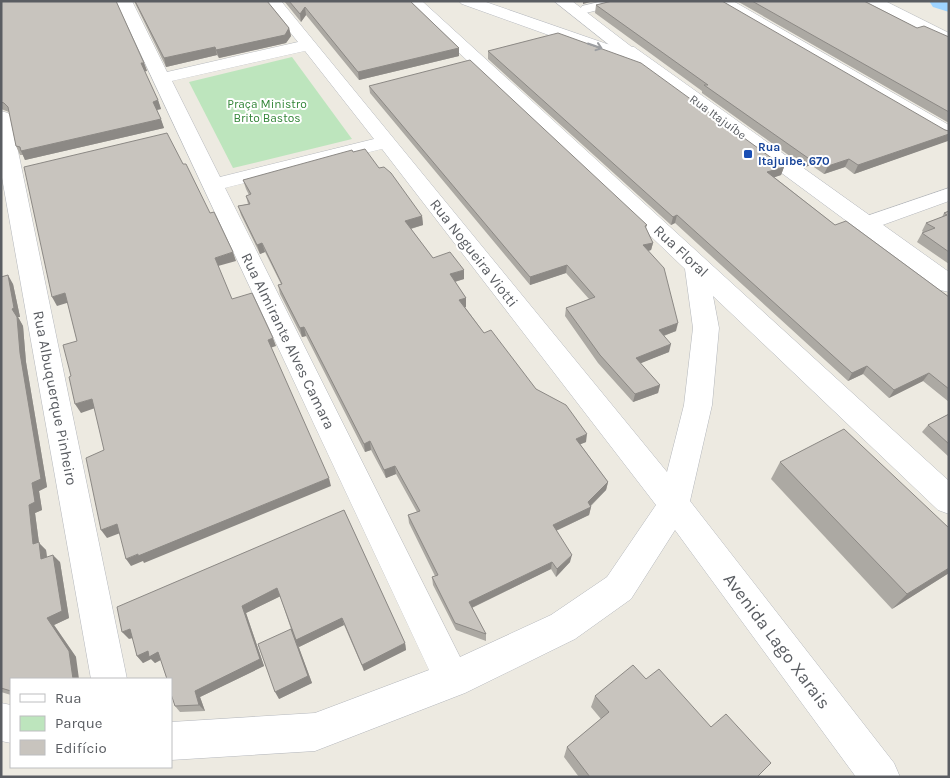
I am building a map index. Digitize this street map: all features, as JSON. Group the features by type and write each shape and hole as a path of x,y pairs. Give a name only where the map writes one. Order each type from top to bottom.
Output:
{"street":[{"name":"Rua Almirante Alves Camara","path":"124,1 163,78 176,132 212,185 452,680"},
{"name":"Rua Nogueira Viotti","path":"273,1 309,45 356,89 386,142 674,504"},
{"name":"Rua Floral","path":"413,1 467,61 696,265 949,501"},
{"path":"467,1 605,49 628,51"},
{"path":"491,1 559,24 588,16 618,1"},
{"name":"Rua Itajuíbe","path":"562,1 588,16 628,51 949,284"},
{"path":"721,1 949,133"},
{"path":"873,1 949,40"},
{"path":"163,78 309,45"},
{"name":"Rua Albuquerque Pinheiro","path":"1,117 15,171 109,678"},
{"path":"212,185 386,142"},
{"path":"866,224 949,194"},
{"path":"172,741 315,732 452,680 563,627 620,588 674,504 698,405 706,328 696,265"},
{"name":"Avenida Lago Xarais","path":"674,504 880,777"}],"green space":[{"name":"Praça Ministro Brito Bastos","path":"292,57 352,139 233,168 189,82"}],"building":[{"path":"1,1 116,1 144,63 141,63 158,100 153,102 161,119 21,151 20,147 16,146 8,107 1,102"},
{"path":"135,1 267,1 289,28 285,35 216,50 215,47 164,58"},
{"path":"289,1 410,1 459,48 358,72 305,7 300,14"},
{"path":"612,1 722,1 949,131 949,134 858,165 849,159 828,166 814,156 808,158 704,85 708,85 596,5"},
{"path":"752,1 864,1 917,28 924,26 949,37 949,112"},
{"path":"558,33 641,63 784,167 767,172 835,225 846,221 949,297 949,389 929,373 894,390 867,366 852,373 677,215 673,217 488,51"},
{"path":"470,60 647,225 645,226 653,243 643,245 664,268 678,323 659,330 671,344 636,358 660,385 635,394 600,355 566,308 595,297 567,265 530,277 369,86"},
{"path":"167,133 183,164 186,164 210,213 214,212 233,252 215,258 232,299 252,293 273,338 268,340 329,478 138,556 138,554 126,559 117,524 101,530 86,458 104,450 92,399 75,404 69,377 71,376 63,345 77,341 65,293 52,297 24,167"},
{"path":"365,149 379,168 384,167 391,173 422,216 405,221 433,258 450,252 464,270 450,274 466,298 459,300 484,333 491,330 536,389 566,405 587,434 576,439 608,482 588,502 591,507 553,525 572,555 557,569 552,562 469,602 486,634 455,623 432,577 438,575 408,515 420,511 395,466 384,470 370,441 364,444 304,327 300,328 278,285 282,284 262,243 257,245 238,206 250,204 246,196 251,194 243,180 352,150 353,152"},
{"path":"949,211 949,252 922,233 935,228 926,223 947,215 944,213"},
{"path":"8,275 14,308 12,309 17,317 20,353 41,479 32,483 35,502 29,505 33,544 39,542 41,559 53,555 62,611 47,618 69,651 73,678 10,678 10,691 1,688 1,277"},
{"path":"949,414 949,444 928,425"},
{"path":"844,429 949,528 949,568 907,594 780,462"},
{"path":"344,510 405,643 362,665 342,618 296,640 277,588 242,606 260,659 195,691 199,705 175,706 172,697 172,678 167,678 158,652 149,657 148,651 137,656 130,629 122,632 117,607"},
{"path":"291,629 308,676 275,692 258,644"},
{"path":"633,665 646,679 659,669 711,727 726,714 771,763 757,777 590,777 567,747 609,712 595,696"}],"waterway":[{"path":"942,1 949,4"}],"place":[{"name":"Rua Itajuibe, 670","path":"748,154"}]}
